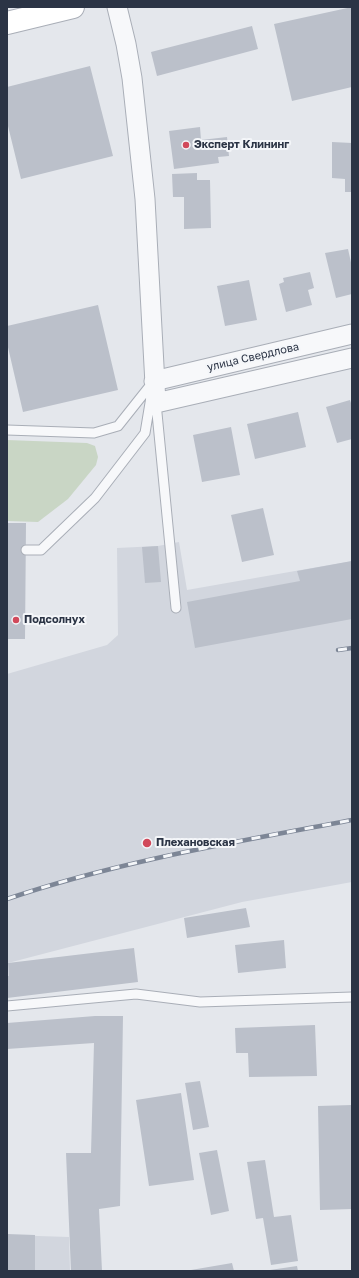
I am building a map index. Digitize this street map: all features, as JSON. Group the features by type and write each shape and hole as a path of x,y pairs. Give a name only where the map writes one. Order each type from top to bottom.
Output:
{"street":[{"path":"7,23 73,7"},
{"path":"117,7 131,71 146,200 156,404 352,358"},
{"name":"улица Свердлова","path":"154,381 352,334"}],"lane":[{"path":"7,430 94,433 118,426 154,381"},
{"path":"26,550 41,550 95,498 145,433 154,381"},
{"path":"156,404 176,608"},
{"path":"7,1006 136,994 200,1002 352,997"}],"shaded area":[{"path":"179,542 187,590 352,561 352,882 242,902 8,963 9,976 7,976 7,674 107,645 118,635 117,548 158,546"},
{"path":"7,1235 69,1237 70,1271 7,1271"}],"green space":[{"path":"7,440 87,443 95,446 98,457 96,465 68,499 38,522 7,521"}],"building":[{"path":"352,7 352,87 292,101 274,24"},
{"path":"252,26 258,49 157,76 151,52"},
{"path":"90,66 113,156 21,179 7,122 7,87"},
{"path":"200,127 201,140 227,137 229,156 218,157 219,163 174,169 169,131"},
{"path":"332,142 352,143 352,192 345,192 345,179 332,178"},
{"path":"197,173 197,180 210,180 211,228 184,229 184,197 173,197 172,174"},
{"path":"348,249 352,267 352,294 336,298 325,253"},
{"path":"310,272 314,288 308,290 312,305 286,312 279,284 284,282 283,278"},
{"path":"249,280 257,320 225,326 217,286"},
{"path":"98,305 118,390 23,412 7,343 7,326"},
{"path":"350,400 352,406 352,439 337,443 326,407"},
{"path":"298,412 306,447 255,459 247,424"},
{"path":"231,427 240,475 202,482 193,435"},
{"path":"263,508 274,555 242,562 231,515"},
{"path":"7,523 26,523 25,639 7,639"},
{"path":"158,546 161,582 145,583 142,547"},
{"path":"352,561 352,619 195,648 187,602 300,581 297,571"},
{"path":"246,908 250,927 187,938 184,918"},
{"path":"284,940 286,968 238,973 235,945"},
{"path":"134,948 138,982 7,998 7,976 9,976 8,963"},
{"path":"95,1016 123,1016 120,1206 99,1209 102,1271 71,1271 66,1153 91,1153 94,1043 7,1049 7,1023"},
{"path":"315,1025 317,1076 249,1077 248,1053 236,1053 235,1028"},
{"path":"200,1081 209,1127 193,1130 185,1083"},
{"path":"181,1093 194,1180 149,1186 136,1100"},
{"path":"352,1105 352,1209 320,1210 318,1106"},
{"path":"217,1150 229,1211 211,1215 199,1153"},
{"path":"265,1160 274,1217 291,1215 298,1261 271,1265 263,1218 256,1219 247,1162"},
{"path":"7,1234 35,1235 35,1271 7,1271"},
{"path":"232,1263 234,1271 191,1271 191,1270"},
{"path":"297,1266 298,1271 270,1271 270,1270"}],"railway":[{"path":"338,650 352,648"},
{"path":"7,899 135,863 352,820"}],"place":[{"name":"Эксперт Клининг","path":"186,145"},
{"name":"Подсолнух","path":"16,620"},
{"name":"Плехановская","path":"147,843"}]}
